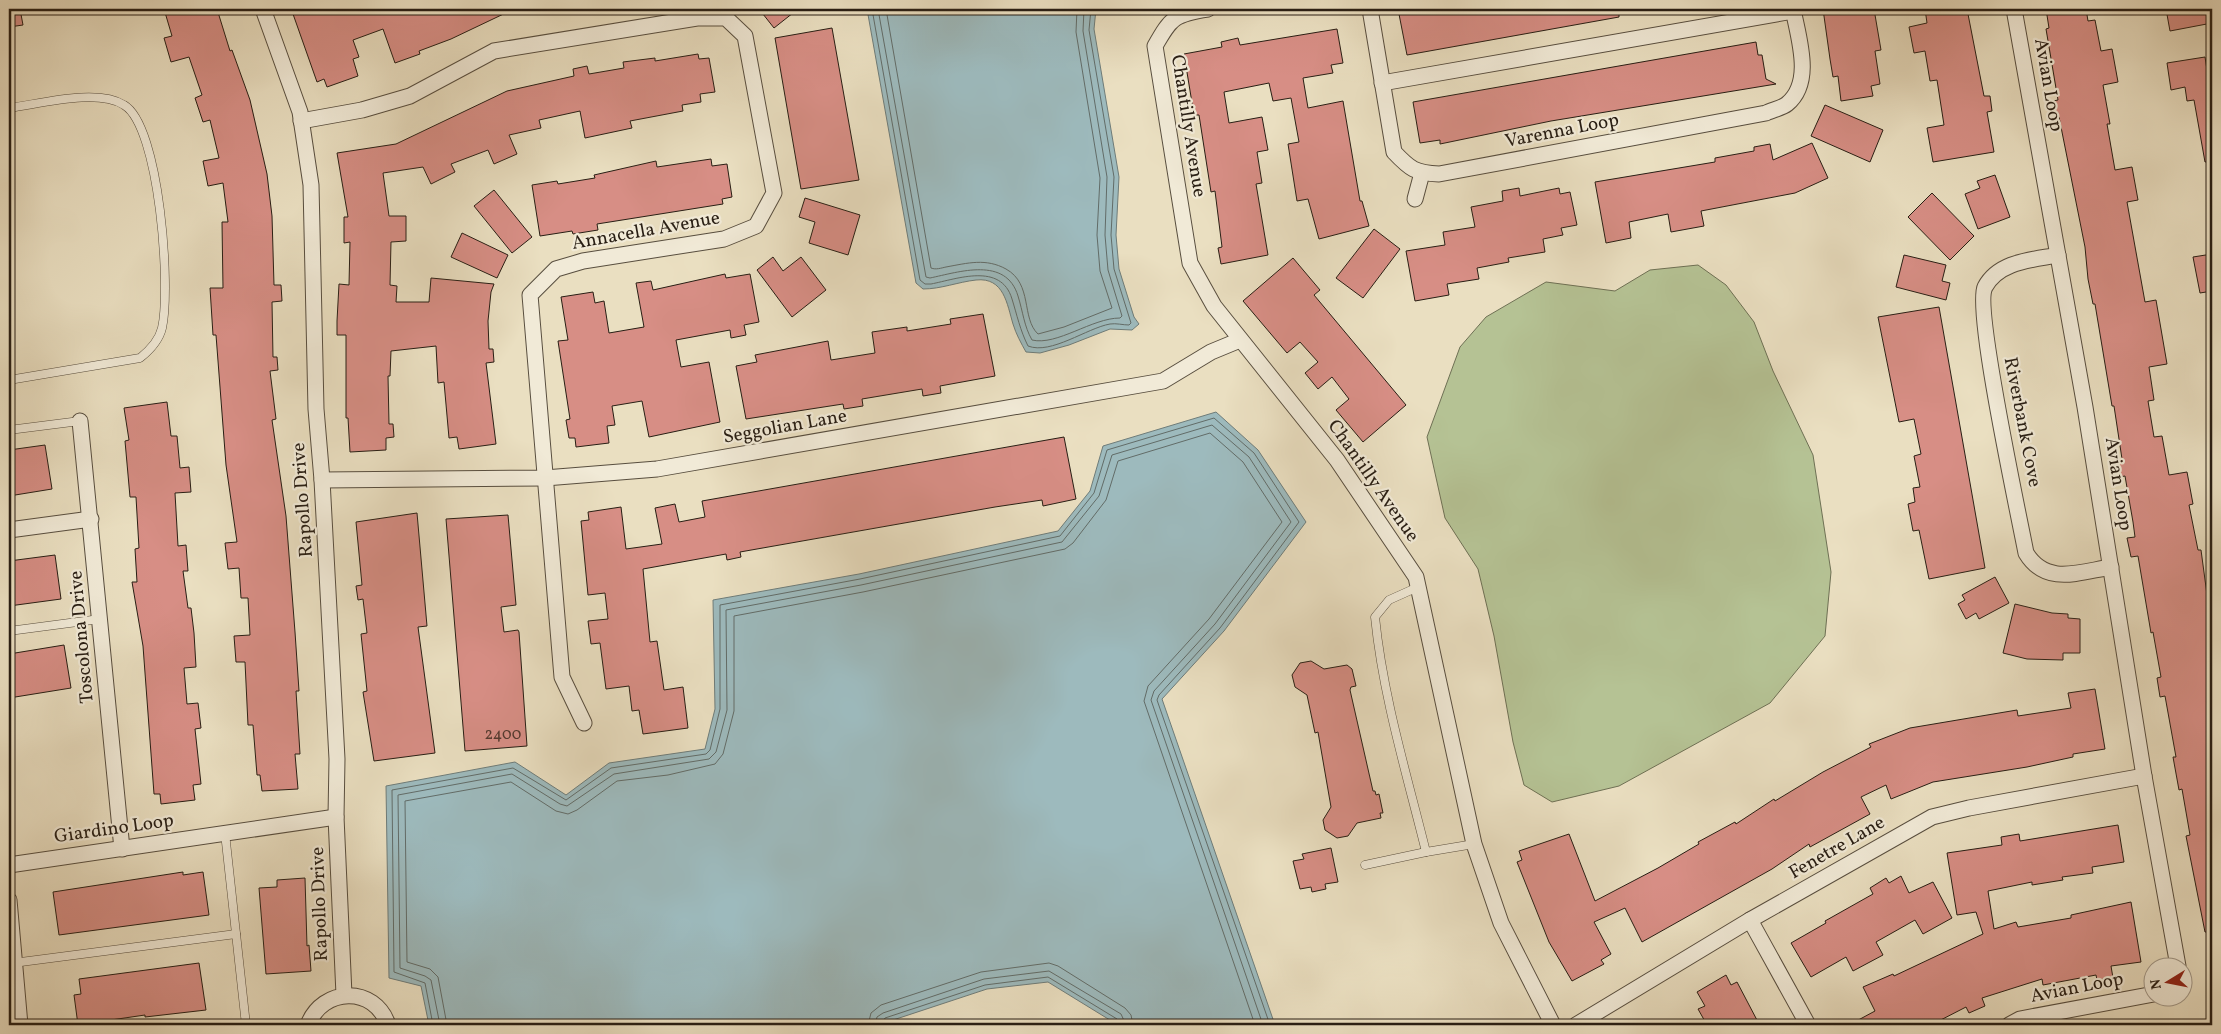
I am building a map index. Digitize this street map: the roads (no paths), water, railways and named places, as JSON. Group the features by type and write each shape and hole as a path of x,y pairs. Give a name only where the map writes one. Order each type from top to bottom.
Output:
{"street":[{"name":"Rapollo Drive","path":"263,9 301,121 311,185 316,409 322,480 337,759 336,817 344,995"},
{"name":"Chantilly Avenue","path":"1208,9 1189,12 1168,22 1155,46 1190,263 1214,306 1337,460 1416,577 1474,844 1501,923 1553,1025"},
{"path":"1370,9 1394,152 1409,168 1422,173 1415,199"},
{"name":"Avian Loop","path":"2014,9 2058,255 2144,776 2176,956"},
{"path":"1382,82 1793,10"},
{"name":"Varenna Loop","path":"1422,173 1439,174 1766,113 1786,104 1800,90 1802,65 1793,10"},
{"name":"Annacella Avenue","path":"301,121 362,110 410,96 494,51 696,18 726,18 745,36 774,193 756,226 724,239 583,261 556,269 530,295 562,677 584,723"},
{"name":"Riverbank Cove","path":"2058,255 2011,264 1998,271 1989,281 1984,289 1982,302 1988,352 2026,553 2034,565 2046,573 2067,574 2111,567"},
{"name":"Seggolian Lane","path":"322,480 545,478 657,469 1163,381 1211,352 1240,340"},
{"name":"Toscolona Drive","path":"80,421 122,848"},
{"path":"9,530 91,519"},
{"name":"Fenetre Lane","path":"1576,1025 1750,920 1932,817 1969,808 2144,776"},
{"name":"Giardino Loop","path":"9,865 336,817"},
{"path":"9,900 11,963 20,1025"},
{"path":"1750,920 1808,1025"},
{"path":"308,1025 312,1014 326,1001 344,995 362,997 378,1007 388,1025"},
{"name":"Avian Loop","path":"2008,1025 2020,1019 2144,996"}],"lane":[{"path":"9,108 103,97 111,98 126,106 137,118 147,142 159,200 163,248 163,312 162,329 157,340 140,358 9,380"},
{"path":"9,430 80,421"},
{"path":"1418,587 1389,600 1375,617 1378,650 1388,698 1426,852"},
{"path":"9,631 100,619"},
{"path":"226,833 246,1025"},
{"path":"1365,865 1474,844"},
{"path":"11,963 236,934"}],"water":[{"path":"867,9 1096,9 1094,29 1119,177 1116,235 1119,269 1134,317 1139,324 1132,330 1110,329 1069,345 1040,353 1026,352 1016,331 1003,293 993,283 985,280 976,280 923,289 916,283"},
{"path":"1216,412 1258,450 1306,522 1224,631 1162,699 1275,1025 1118,1025 1048,982 987,989 878,1025 429,1025 421,986 389,978 386,786 515,762 566,795 609,763 705,749 715,709 713,600 859,574 1058,531 1090,491 1103,446"}]}
